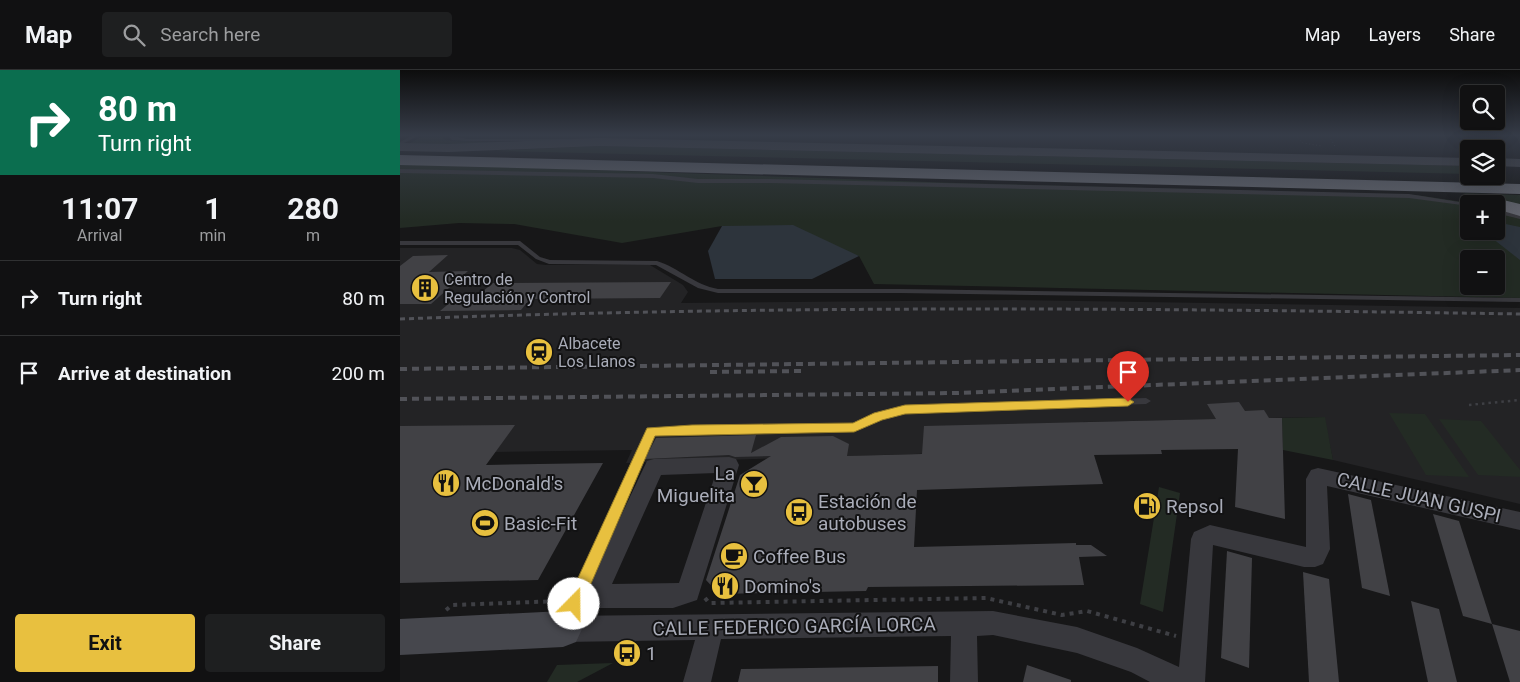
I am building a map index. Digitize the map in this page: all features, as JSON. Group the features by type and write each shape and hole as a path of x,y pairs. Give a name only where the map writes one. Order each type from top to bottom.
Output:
{"highway":[{"path":"532,164 1520,189"},
{"path":"947,164 1520,181"},
{"path":"1365,186 1438,192 1469,197 1520,210"}],"street":[{"path":"729,465 688,592 673,596 595,596 654,467 729,465"},
{"name":"CALLE JUAN GUSPI","path":"1191,682 1202,539 1210,535 1304,557 1316,557 1318,549 1316,479 1318,476 1520,520"},
{"path":"964,622 964,682"},
{"name":"CALLE FEDERICO GARCÍA LORCA","path":"400,637 563,630 993,623 1076,640 1137,661 1179,682"},
{"path":"697,682 711,627"}],"lane":[{"path":"400,171 653,176 698,181 770,181 1409,196 1460,203"},
{"path":"1505,213 1520,216"},
{"path":"400,243 470,245 520,243 538,258 562,264 657,263 671,269 693,286 718,291 949,292 1520,300"},
{"path":"563,630 635,464 651,432 692,429 854,427 879,416 905,409 1146,401"}],"path":[{"path":"1469,405 1520,400"}],"shaded area":[{"path":"400,164 957,183 1416,195 1460,201 1460,240 1505,240 1505,210 1520,214 1520,298 874,284 859,256 722,226 622,243 514,224 459,223 400,228"},
{"path":"1026,164 1363,164 1460,166 1460,174"},
{"path":"1462,193 1520,195 1520,207 1505,203 1505,195 1470,195"},
{"path":"1505,224 1520,227 1520,260 1494,240 1505,240"},
{"path":"793,225 859,256 812,279 715,279 708,251 722,226"},
{"path":"400,248 512,248 520,250 537,264 650,265 683,285 688,292 681,303 1012,300 1520,308 1520,504 1333,460 1324,417 1083,422 1074,449 626,463 632,450 495,452 400,426"},
{"path":"1389,413 1425,414 1469,477 1426,475"},
{"path":"1325,417 1333,460 1283,450 1282,418"},
{"path":"1439,419 1481,421 1520,470 1520,477 1478,475"},
{"path":"1159,487 1180,493 1163,612 1140,604"},
{"path":"613,663 577,682 547,682 557,665"}],"building":[{"name":"Centro de Regulación y Control","path":"448,255 429,272 468,271 431,304 400,304 400,266 413,256"},
{"path":"671,282 660,298 530,299 521,310 440,311 459,295 477,296 493,283"},
{"path":"1239,402 1245,411 1264,410 1269,418 1282,418 1285,519 1235,507 1238,449 1161,450 1162,454 1094,455 1103,484 917,490 914,547 1076,543 1076,545 1091,545 1107,556 1079,557 1084,585 868,587 866,591 719,594 706,580 740,475 771,456 735,457 729,455 645,459 656,438 756,435 751,453 781,437 833,436 849,444 847,456 922,454 924,426 1216,419 1207,404"},
{"path":"515,425 486,465 603,463 538,580 400,583 400,426"},
{"path":"1348,494 1371,500 1390,596 1362,588"},
{"path":"1433,514 1459,521 1492,624 1463,616"},
{"path":"1227,551 1252,558 1249,668 1221,658"},
{"path":"1303,572 1329,579 1339,682 1309,682"},
{"path":"1411,601 1439,609 1457,682 1428,682"},
{"path":"1492,624 1520,631 1520,682 1510,682"},
{"path":"1027,665 1071,680 1071,682 1023,682"},
{"path":"938,666 938,682 738,682 741,669"}],"railway":[{"path":"400,319 680,311 960,309 1520,314"},
{"path":"400,369 1520,355"},
{"path":"400,399 958,393 1520,370"},
{"path":"710,372 803,371"}],"place":[{"name":"Centro de Regulación y Control","path":"425,288"},
{"name":"Albacete Los Llanos","path":"539,352"},
{"name":"McDonald's","path":"446,483"},
{"name":"La Miguelita","path":"754,484"},
{"name":"Repsol","path":"1147,506"},
{"name":"Estación de autobuses","path":"799,512"},
{"name":"Basic-Fit","path":"485,523"},
{"name":"Coffee Bus","path":"734,556"},
{"name":"Domino's","path":"725,586"},
{"name":"1","path":"627,653"}],"route":[{"path":"574,604 635,464 651,432 692,429 854,427 879,416 905,409 1128,402"}]}
